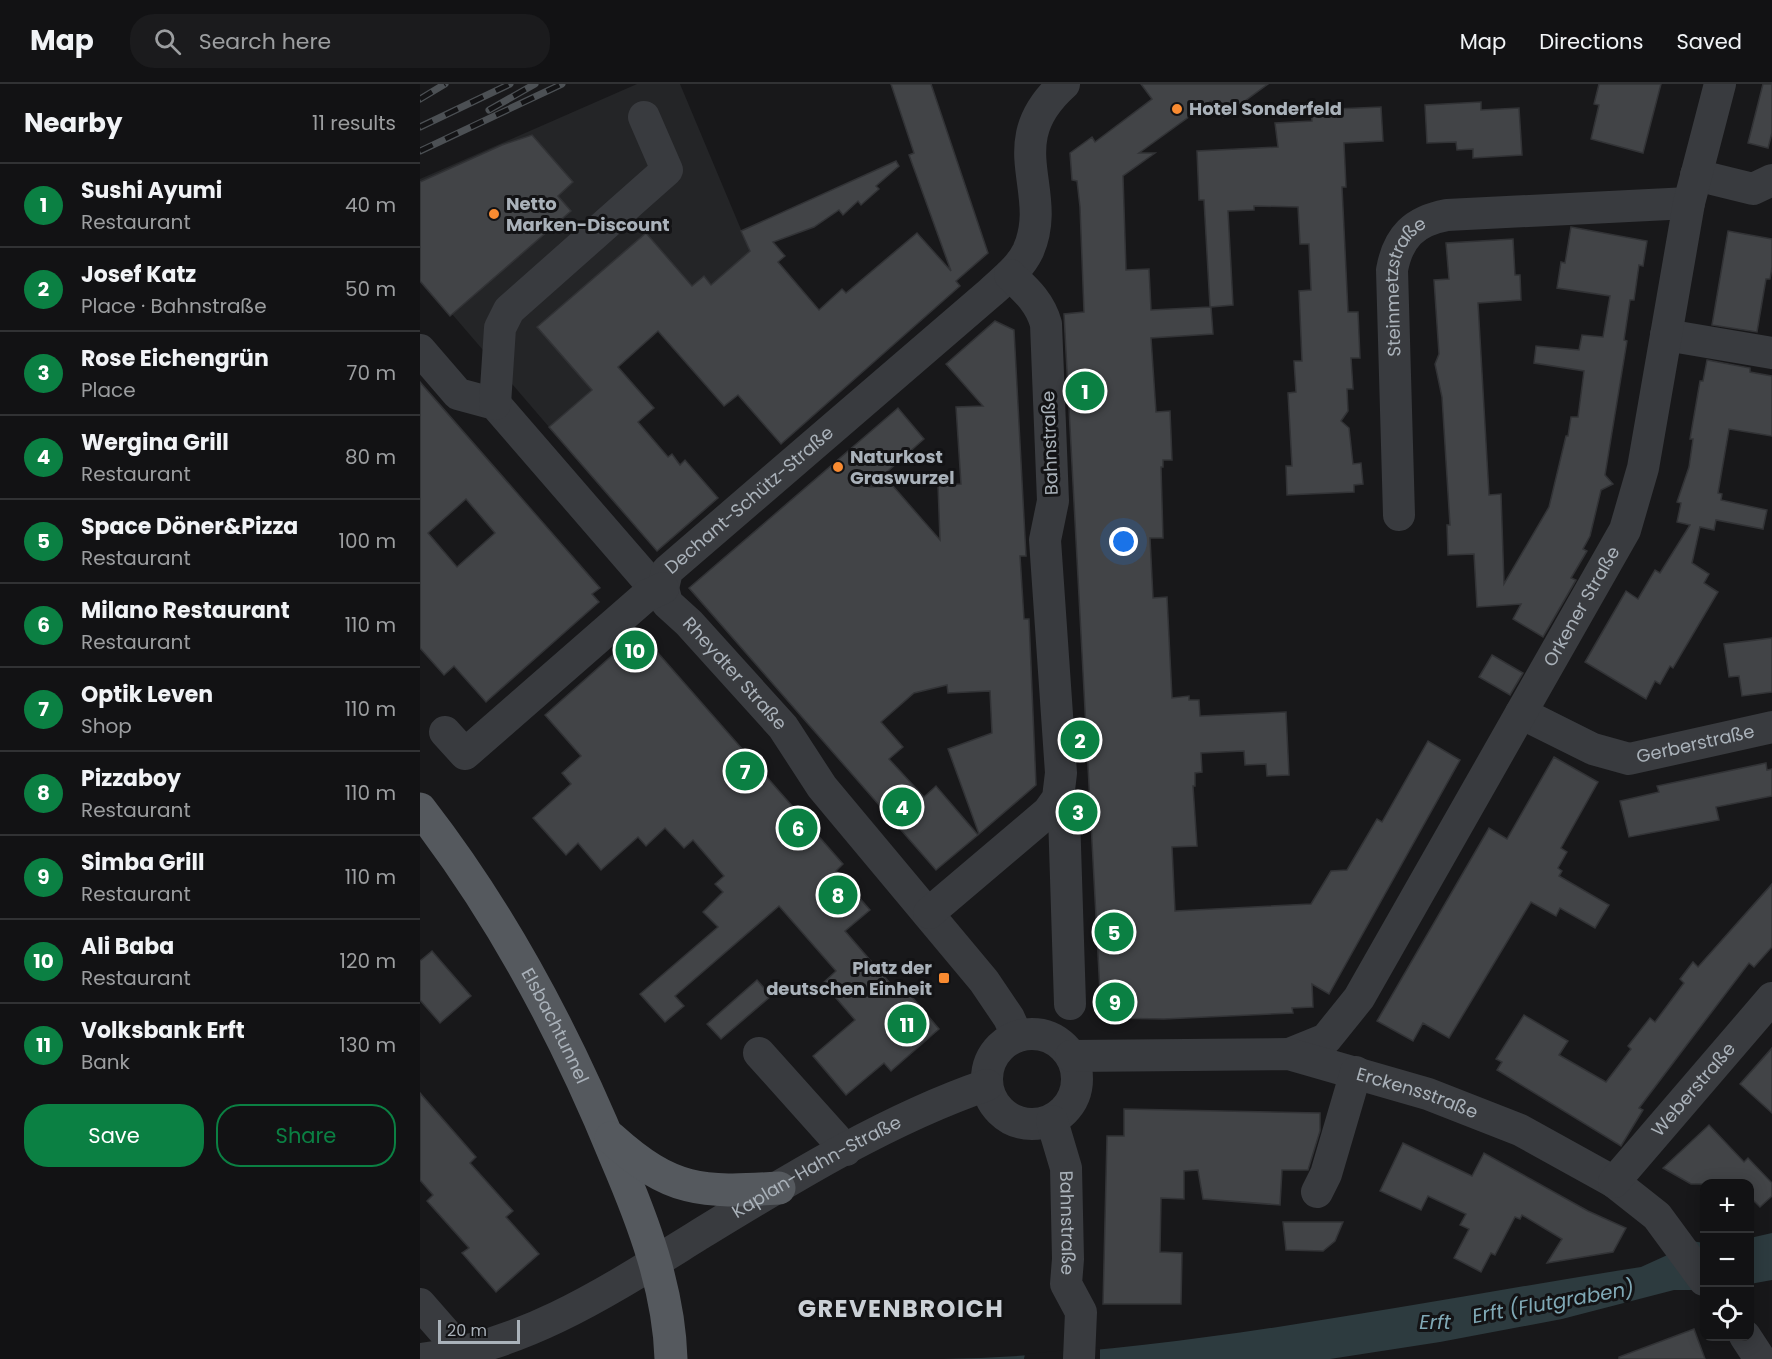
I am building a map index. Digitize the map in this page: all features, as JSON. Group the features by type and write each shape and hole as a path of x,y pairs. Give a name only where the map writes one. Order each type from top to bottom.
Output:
{"main road":[{"name":"Elsbachtunnel","path":"420,809 479,890 524,963 607,1134 635,1204 654,1263 666,1315 671,1359"},
{"path":"607,1134 646,1167 682,1185 721,1191 779,1188"}],"street":[{"path":"1010,275 1024,258 1034,233 1031,133 1042,106 1064,84"},
{"name":"Orkener Straße","path":"1289,1054 1326,1038 1359,998 1615,550 1632,511 1643,468 1692,189 1720,84"},
{"path":"420,350 458,394 495,404 500,328 509,310 667,170 644,117"},
{"name":"Steinmetzstraße","path":"1399,515 1392,270 1396,253 1405,235 1415,226 1431,219 1456,214 1692,189 1753,189 1772,180"},
{"name":"Dechant-Schütz-Straße","path":"445,732 465,754 646,596 663,588 667,571 1010,275"},
{"name":"Bahnstraße","path":"1010,275 1034,298 1042,311 1046,324 1053,501 1045,540 1059,786 1064,815 1070,1004"},
{"path":"1666,335 1772,353"},
{"name":"Rheydter Straße","path":"495,404 644,576 663,588 667,603 689,623 783,727 822,787 984,981 1009,1018 1017,1036"},
{"name":"Gerberstraße","path":"1521,713 1593,749 1629,759 1772,727"},
{"path":"929,913 1048,812 1059,786"},
{"name":"Weberstraße","path":"1614,1182 1772,998"},
{"path":"1038,1034 1047,1037 1057,1041 1071,1056 1078,1080 1076,1092 1062,1114 1052,1120 1031,1125 1010,1119 995,1105 987,1085 987,1074 999,1048 1017,1036 1038,1034"},
{"path":"759,1053 846,1150"},
{"name":"Erckensstraße","path":"1071,1056 1289,1054 1428,1094 1495,1119 1560,1150 1614,1182 1647,1206 1666,1226 1700,1274"},
{"path":"1317,1192 1326,1174 1356,1072"},
{"name":"Kaplan-Hahn-Straße","path":"422,1359 462,1352 513,1338 566,1315 846,1150 912,1115 987,1085"},
{"name":"Bahnstraße","path":"1052,1120 1066,1168 1068,1259 1066,1284 1081,1312 1079,1348"},
{"path":"420,1304 462,1352"},
{"path":"1748,1341 1760,1359"}],"shaded area":[{"path":"637,84 680,84 750,251 549,427 452,314 475,295 420,232 420,179"}],"water":[{"path":"1772,1233 1772,1280 1754,1283 1754,1237"},
{"name":"Erft","path":"1685,1240 1700,1242 1700,1290 1674,1290 1562,1319 1440,1342 1330,1359 943,1359 1119,1348 1293,1325 1641,1267 1674,1252"}],"pier":[{"path":"1100,1347 1100,1359 1024,1359 1025,1354"}],"building":[{"path":"891,84 931,84 988,253 956,281 960,286 781,444 738,395 724,406 658,331 618,367 654,408 638,422 668,457 672,454 680,465 685,460 718,498 657,551 549,427 592,390 537,327 646,233 692,286 704,276 711,285 750,251 741,231 896,161 899,166 876,186 879,189 861,205 858,201 843,215 839,210 814,227 773,242 785,256 778,262 819,310 842,289 846,293 917,233 951,271 909,155 914,153"},
{"path":"1141,84 1268,84 1223,117 1211,101 1139,153 1155,153 1123,176 1126,270 1149,269 1151,310 1210,307 1204,200 1199,200 1197,151 1278,147 1275,123 1312,121 1311,110 1381,107 1383,141 1344,143 1346,187 1342,187 1348,312 1358,312 1360,358 1351,358 1353,389 1347,389 1348,411 1341,421 1349,428 1353,464 1361,463 1363,484 1354,485 1354,492 1287,495 1286,466 1292,466 1288,393 1296,392 1294,361 1302,361 1299,291 1311,290 1309,244 1300,244 1298,207 1254,206 1254,210 1228,211 1233,305 1211,307 1213,334 1151,338 1156,412 1170,411 1172,460 1163,460 1163,467 1161,467 1163,538 1150,538 1153,598 1167,597 1172,698 1189,696 1189,700 1199,700 1200,716 1286,712 1289,775 1267,776 1266,764 1245,765 1244,751 1201,753 1202,772 1195,773 1195,786 1193,786 1197,846 1172,847 1175,911 1311,904 1331,871 1347,870 1377,819 1382,822 1428,741 1460,760 1329,994 1312,984 1313,1007 1292,1008 1293,1013 1164,1019 1108,1018 1109,1012 1101,1011 1064,314 1084,312 1080,207 1077,181 1072,180 1070,153 1092,137 1095,142 1152,99"},
{"path":"1599,84 1661,84 1643,153 1591,139 1599,105 1594,104"},
{"path":"1763,84 1772,84 1772,133 1768,148 1748,143"},
{"path":"1481,102 1481,110 1519,108 1522,155 1473,158 1473,149 1457,150 1456,142 1427,143 1425,105"},
{"name":"Netto Marken-Discount","path":"532,135 573,182 558,196 571,211 450,316 420,281 420,182 502,145"},
{"path":"1571,227 1647,241 1643,266 1639,265 1634,300 1630,300 1624,340 1627,341 1605,475 1613,484 1601,490 1590,536 1583,549 1587,551 1571,578 1576,580 1543,637 1513,619 1521,604 1477,607 1474,554 1448,555 1447,525 1450,525 1442,397 1435,364 1439,354 1434,280 1449,279 1446,243 1513,239 1515,275 1520,275 1521,300 1478,303 1489,495 1501,494 1504,584 1549,507 1571,417 1578,417 1584,371 1534,363 1536,346 1579,350 1582,335 1603,337 1610,296 1557,288 1561,262 1565,263"},
{"path":"1728,231 1772,239 1772,267 1770,279 1766,279 1757,332 1712,325"},
{"path":"995,321 1014,330 1026,556 1020,556 1024,619 1029,619 1036,785 979,834 948,749 992,733 990,691 948,693 947,685 914,693 881,722 903,747 889,759 924,797 936,786 978,835 936,870 689,588 898,408 924,439 870,487 893,486 940,540 938,485 961,484 956,407 983,406 946,364"},
{"path":"1707,360 1750,368 1750,372 1772,376 1772,436 1729,429 1718,493 1722,494 1721,500 1767,510 1763,529 1716,520 1714,530 1700,527 1692,563 1709,574 1704,583 1718,592 1673,668 1670,666 1660,684 1655,681 1646,699 1585,662 1626,591 1638,599 1655,570 1660,573 1690,525 1677,522 1681,503 1677,502 1689,467 1693,439 1690,439 1700,381 1703,381"},
{"path":"420,382 600,588 592,594 599,602 486,702 454,666 444,675 420,648","holes":["466,499 495,533 457,567 428,533"]},
{"path":"634,636 644,637 843,864 836,871 870,910 845,931 902,997 908,992 939,1029 891,1071 884,1063 846,1095 813,1056 855,1020 823,983 836,971 779,906 675,996 684,1006 665,1022 640,994 718,927 703,912 723,892 715,884 724,876 693,840 684,848 665,828 646,846 638,837 601,870 578,843 566,855 533,818 571,784 562,773 581,756 545,715"},
{"path":"1772,638 1772,692 1742,696 1739,676 1729,677 1724,644"},
{"path":"1492,655 1523,673 1510,695 1479,677"},
{"path":"1554,757 1598,782 1561,848 1567,852 1558,868 1562,871 1559,876 1609,905 1595,928 1560,908 1556,916 1531,902 1449,1038 1423,1023 1413,1041 1377,1021 1489,828 1507,839"},
{"path":"1766,763 1767,770 1772,769 1772,796 1716,807 1719,820 1629,837 1620,801 1659,792 1657,786"},
{"path":"1772,884 1772,947 1754,967 1749,963 1695,1034 1639,1108 1643,1110 1621,1146 1497,1070 1502,1062 1496,1059 1524,1015 1568,1041 1559,1055 1606,1082 1631,1049 1628,1046 1650,1018 1655,1022 1684,983 1680,979 1693,962 1698,967"},
{"path":"432,951 471,996 440,1023 420,1000 420,961"},
{"path":"757,980 771,996 721,1039 707,1024"},
{"path":"1772,1048 1772,1113 1740,1084"},
{"path":"420,1093 476,1157 470,1163 513,1211 506,1217 539,1254 496,1292 462,1253 469,1248 427,1201 433,1195 420,1180"},
{"path":"1124,1109 1320,1113 1320,1131 1308,1170 1282,1170 1280,1205 1203,1199 1198,1170 1184,1171 1184,1199 1161,1198 1160,1252 1182,1253 1181,1304 1103,1304 1107,1136 1124,1136"},
{"path":"1709,1125 1744,1162 1748,1158 1772,1183 1772,1196 1760,1207 1754,1201 1754,1179 1700,1179 1700,1184 1691,1184 1663,1168"},
{"path":"1403,1143 1472,1176 1484,1153 1588,1211 1626,1228 1613,1252 1547,1263 1562,1239 1522,1215 1520,1219 1515,1217 1495,1255 1491,1253 1481,1272 1454,1258 1469,1229 1460,1225 1466,1214 1428,1196 1421,1210 1380,1191"},
{"path":"1283,1222 1343,1222 1335,1241 1323,1251 1286,1250"},
{"path":"1694,1329 1705,1359 1619,1359 1619,1357"}],"railway":[{"path":"420,99 445,84"},
{"path":"420,127 510,84"},
{"path":"489,110 535,84"},
{"path":"420,151 562,84"}],"place":[{"name":"Hotel Sonderfeld","path":"1177,109"},
{"name":"Netto Marken-Discount","path":"494,214"},
{"name":"Sushi Ayumi","path":"1085,391"},
{"name":"Naturkost Graswurzel","path":"838,467"},
{"name":"Ali Baba","path":"635,650"},
{"name":"Josef Katz","path":"1080,740"},
{"name":"Optik Leven","path":"745,771"},
{"name":"Wergina Grill","path":"902,807"},
{"name":"Rose Eichengrün","path":"1078,812"},
{"name":"Milano Restaurant","path":"798,828"},
{"name":"Pizzaboy","path":"838,895"},
{"name":"Space Döner&Pizza","path":"1114,932"},
{"name":"Platz der deutschen Einheit","path":"944,978"},
{"name":"Simba Grill","path":"1115,1002"},
{"name":"Volksbank Erft","path":"907,1024"}],"district":[{"name":"GREVENBROICH","path":"901,1309"}],"water label":[{"name":"Erft (Flutgraben)","path":"1553,1302"}]}
